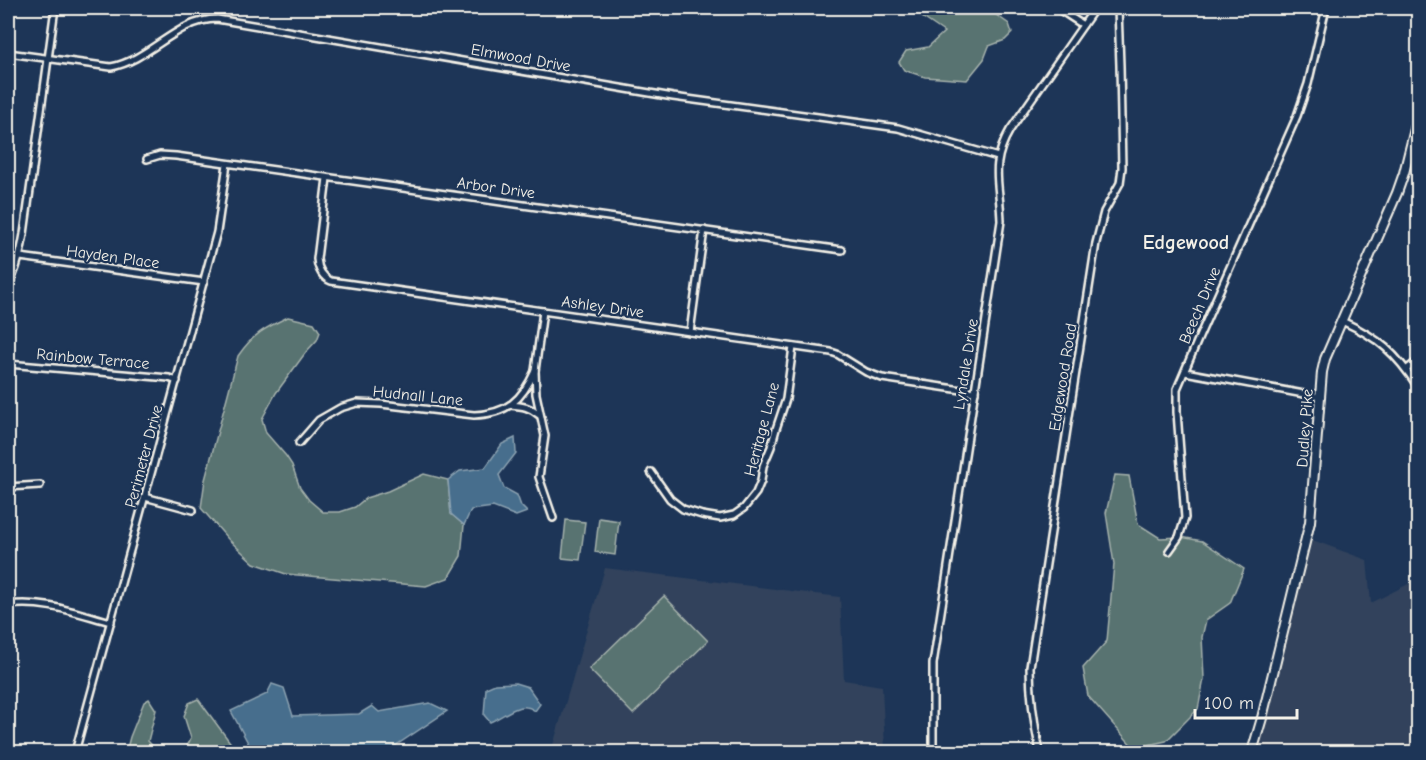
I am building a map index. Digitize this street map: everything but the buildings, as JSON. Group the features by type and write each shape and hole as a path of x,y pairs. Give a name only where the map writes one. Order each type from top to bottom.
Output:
{"street":[{"path":"8,286 20,257 24,234 55,8"},
{"path":"1057,8 1083,25"},
{"name":"Lyndale Drive","path":"933,753 933,664 1001,221 997,179 998,157 1000,148 1010,130 1095,8"},
{"name":"Edgewood Road","path":"1040,753 1030,684 1032,656 1098,234 1104,212 1121,177 1118,8"},
{"name":"Beech Drive","path":"1170,551 1179,537 1185,518 1176,393 1296,116 1308,84 1326,8"},
{"name":"Elmwood Drive","path":"8,53 105,67 122,65 133,61 197,22 217,19 663,95 898,128 998,157"},
{"name":"Dudley Pike","path":"1252,753 1310,522 1325,359 1414,153 1419,117"},
{"name":"Arbor Drive","path":"147,159 160,155 842,250"},
{"name":"Perimeter Drive","path":"75,753 217,232 227,164"},
{"name":"Ashley Drive","path":"327,178 317,259 320,271 327,279 340,283 794,346 837,354 866,372 882,378 975,392"},
{"path":"690,332 704,230"},
{"name":"Hayden Place","path":"20,257 204,282"},
{"path":"543,311 535,371 536,394 545,443 539,477 553,518"},
{"path":"1342,321 1364,331 1394,354 1419,387"},
{"name":"Heritage Lane","path":"651,472 670,499 682,508 720,518 734,515 744,508 762,481 763,466 786,399 794,346"},
{"path":"1407,369 1419,361"},
{"name":"Rainbow Terrace","path":"8,364 169,378 177,381"},
{"path":"510,405 523,394 535,371"},
{"path":"1185,372 1320,397"},
{"name":"Hudnall Lane","path":"299,443 319,420 340,408 357,403 474,415 495,412 510,405"},
{"path":"510,405 527,407 540,417"},
{"path":"8,487 40,485"},
{"path":"145,497 193,510"},
{"path":"8,605 32,603 50,605 111,622"}],"shaded area":[{"path":"515,438 516,453 499,475 504,488 517,495 521,506 527,512 516,516 493,507 471,510 464,525 451,514 448,480 460,471 485,468 502,444"},
{"path":"1307,538 1367,560 1371,603 1418,579 1418,752 1252,752"},
{"path":"605,568 840,597 844,680 882,686 885,748 933,748 933,752 551,752"},
{"path":"515,683 528,687 540,704 535,711 527,707 517,708 490,722 484,715 486,688 495,684"},
{"path":"272,684 284,688 293,716 359,714 372,706 379,712 430,703 447,711 386,752 253,752 231,711 267,694"}],"green space":[{"path":"919,8 989,10 1009,24 1012,33 1005,40 989,46 984,59 967,80 925,77 904,70 899,62 906,51 928,47 944,32 916,13"},
{"path":"288,317 314,323 320,332 317,340 276,393 262,419 266,433 292,465 300,488 309,500 323,512 340,512 355,507 366,498 388,491 424,474 448,480 451,514 464,525 461,556 448,578 426,586 286,574 254,563 228,539 201,508 205,480 238,356 260,332"},
{"path":"1115,475 1129,476 1138,524 1160,538 1181,537 1202,541 1244,569 1230,603 1206,620 1202,637 1204,679 1198,709 1166,741 1134,748 1088,696 1083,668 1107,641 1114,564 1106,513"},
{"path":"599,518 619,521 615,555 595,552"},
{"path":"566,520 585,522 580,560 562,558"},
{"path":"664,596 708,641 633,714 589,669"},
{"path":"149,699 156,710 148,741 158,752 126,752 144,702"},
{"path":"198,699 237,752 182,752 185,751 191,738 184,716 189,703"}],"district":[{"name":"Edgewood","path":"1186,242"}]}
